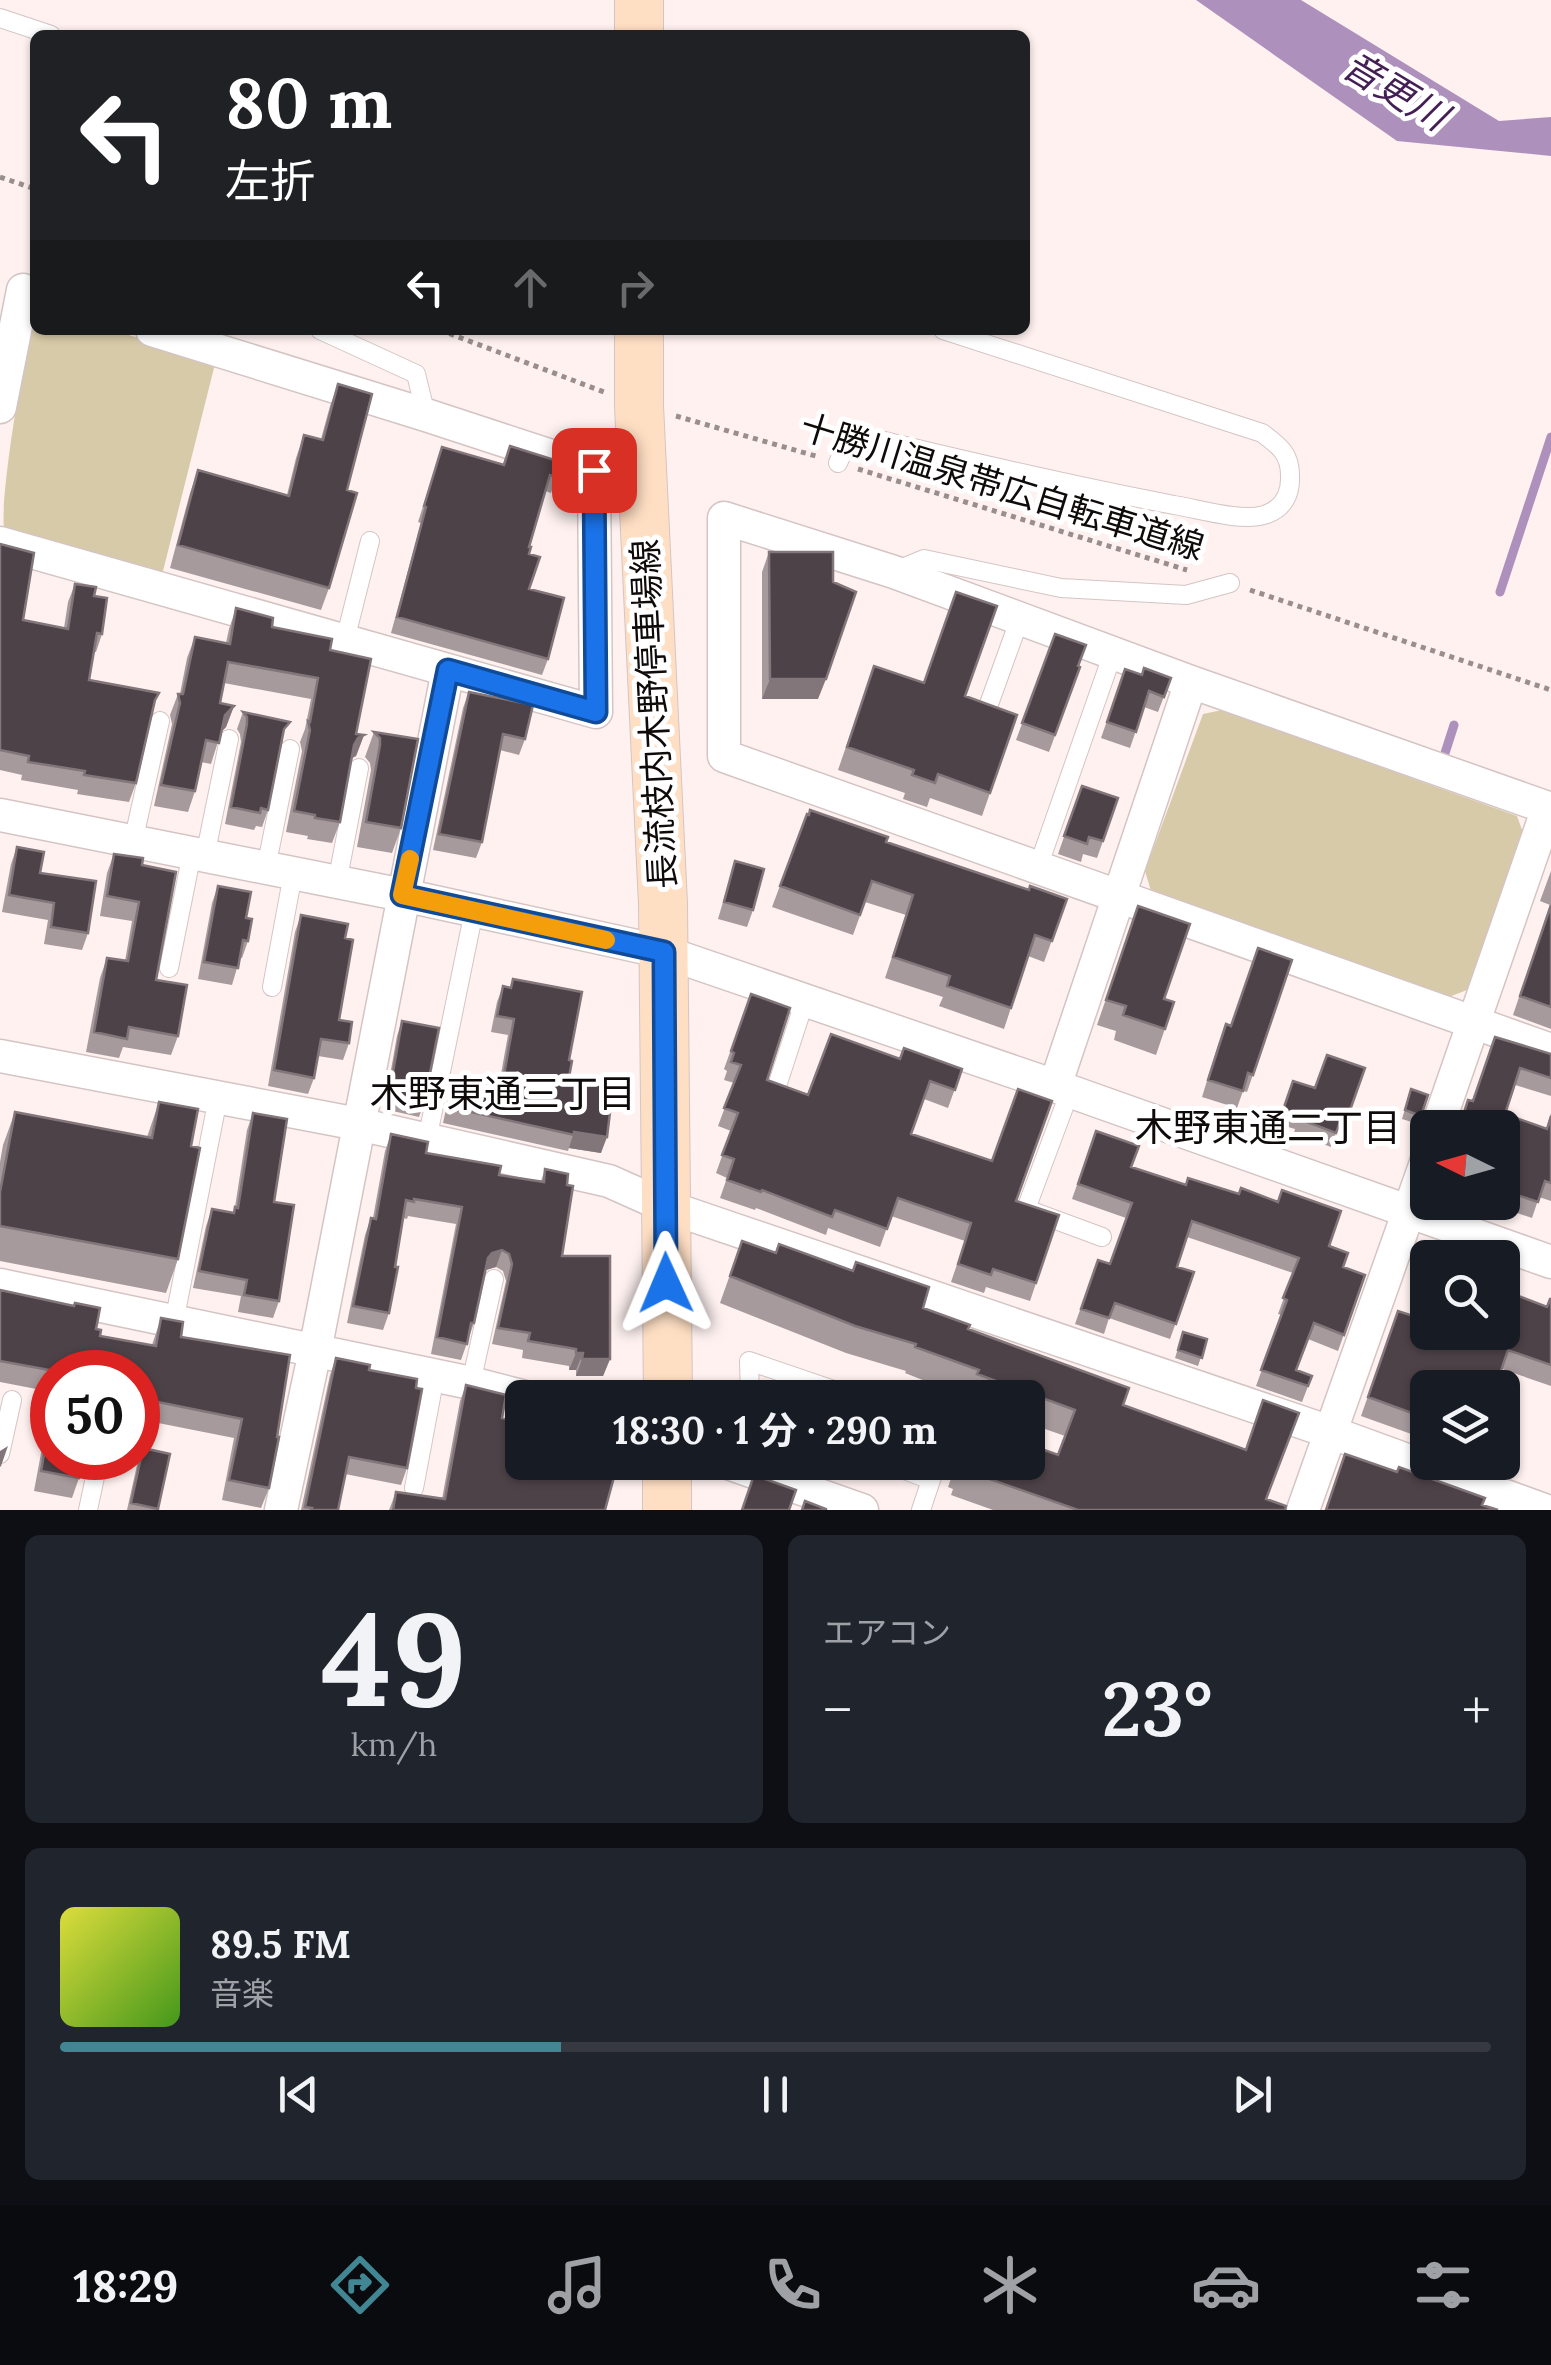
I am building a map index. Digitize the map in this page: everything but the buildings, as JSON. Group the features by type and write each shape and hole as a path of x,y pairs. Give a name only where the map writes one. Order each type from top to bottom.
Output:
{"main road":[{"path":"640,0 640,30"},
{"name":"長流枝内木野停車場線","path":"639,366 664,952 668,1380"},
{"path":"667,1480 667,1510"}],"street":[{"path":"0,407 19,289"},
{"path":"0,544 596,712 594,470 168,335"},
{"path":"1443,1110 1473,1020 1550,809 894,572 724,518 724,756 1473,1020 1551,1050"},
{"path":"282,1510 448,670"},
{"path":"1062,1088 1118,896 1191,682"},
{"path":"0,816 402,895 664,952 1551,1262"},
{"path":"0,1056 358,1124 608,1181 665,1206 1330,1432 1544,1510"},
{"path":"1303,1510 1410,1209"},
{"path":"0,1285 505,1392"},
{"path":"776,1480 862,1510"}],"lane":[{"path":"0,18 36,30"},
{"path":"331,335 416,374 426,415"},
{"path":"838,462 846,445 876,439 1066,484 1227,515 1260,517 1278,510 1290,491 1290,468 1284,448 1262,433 958,335"},
{"path":"344,640 370,541"},
{"path":"894,572 924,559 1061,588 1186,595 1230,583"},
{"path":"989,704 1020,618"},
{"path":"1038,867 1112,653"},
{"path":"133,842 160,722"},
{"path":"168,968 229,739"},
{"path":"272,988 290,749"},
{"path":"337,883 359,768"},
{"path":"426,1140 474,911"},
{"path":"777,1086 805,1000"},
{"path":"1062,1088 1026,1208 1102,1237"},
{"path":"174,1322 218,1098"},
{"path":"472,1383 494,1279"},
{"path":"750,1380 749,1361 805,1380"},
{"path":"414,1488 435,1376"},
{"path":"0,1454 12,1400"},
{"path":"88,1510 95,1480"},
{"path":"921,1510 931,1480"}],"path":[{"path":"0,177 30,187"},
{"name":"十勝川温泉帯広自転車道線","path":"468,335 639,366 838,462 1230,583 1551,690"}],"shaded area":[{"path":"30,331 30,335 128,335 216,360 162,575 4,529 13,428"},
{"path":"1222,710 1517,816 1525,838 1472,988 1449,997 1151,891 1145,871 1203,714"}],"water":[{"name":"音更川","path":"1196,0 1301,0 1499,121 1551,117 1551,156 1397,141"}],"waterway":[{"path":"1500,592 1551,437"},
{"path":"1445,753 1454,725"}],"slow traffic":[{"path":"410,859 402,895 606,940"}],"district":[{"name":"木野東通三丁目","path":"503,1094"},
{"name":"木野東通二丁目","path":"1268,1128"}],"route":[{"path":"594,470 596,712 448,670 402,895 664,952 666,1283"}]}
